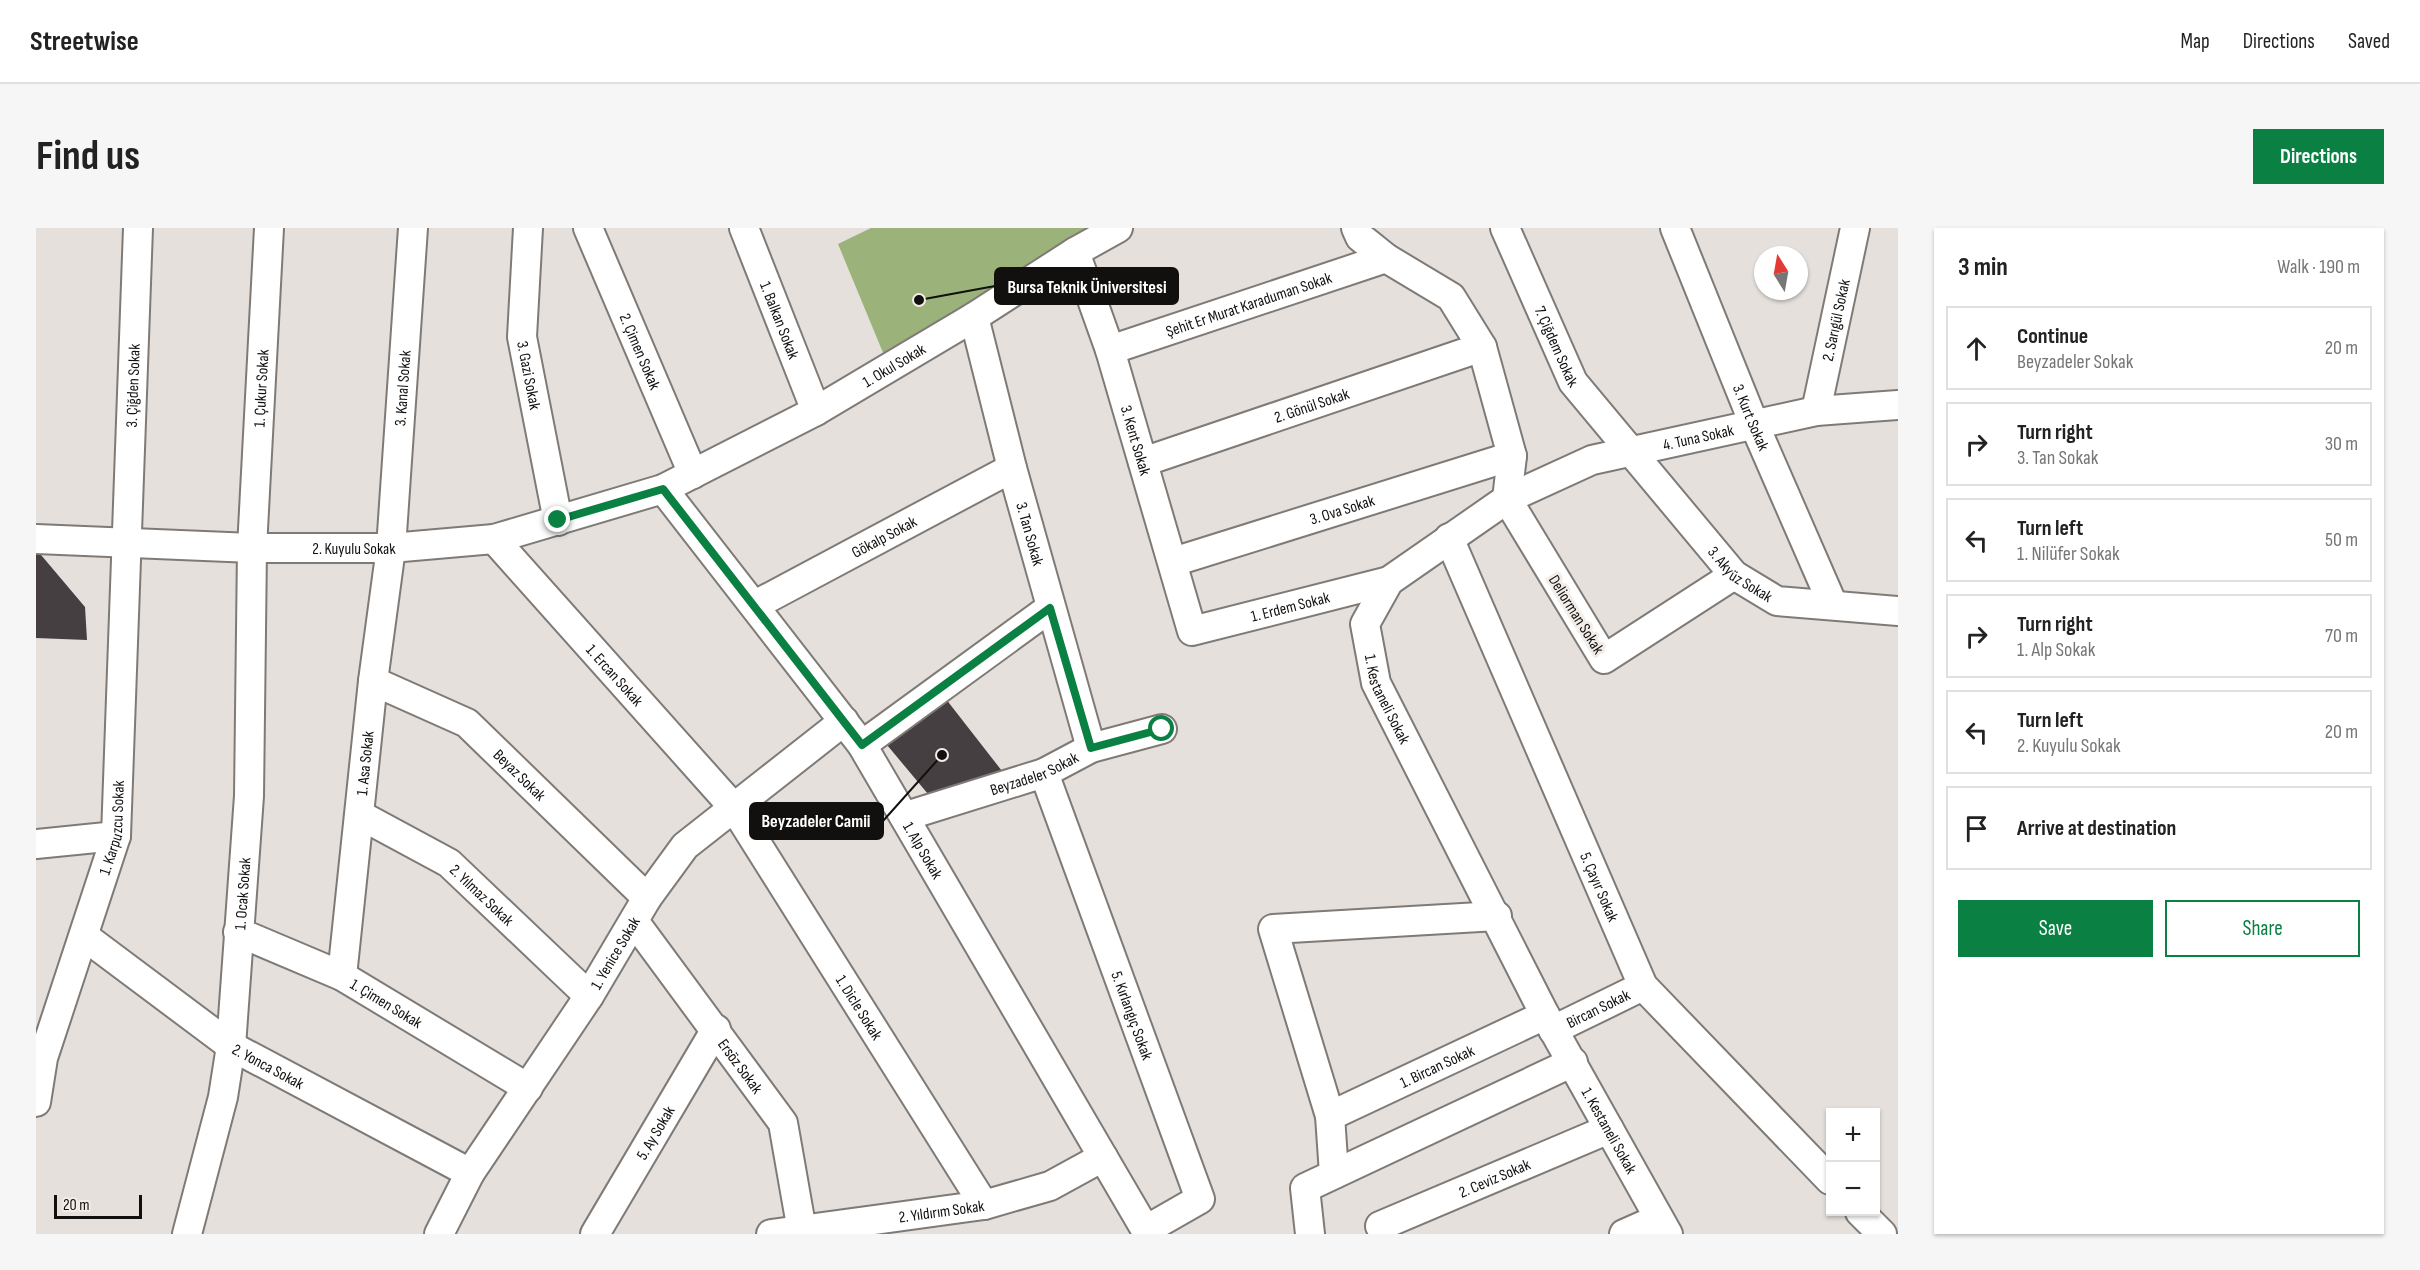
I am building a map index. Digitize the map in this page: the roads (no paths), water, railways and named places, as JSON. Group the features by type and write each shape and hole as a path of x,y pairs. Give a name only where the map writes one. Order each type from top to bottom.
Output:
{"street":[{"name":"3. Çiğden Sokak","path":"125,542 138,228"},
{"name":"1. Çukur Sokak","path":"252,548 269,228"},
{"name":"3. Kanal Sokak","path":"391,548 413,228"},
{"name":"3. Gazi Sokak","path":"528,228 522,337 558,520"},
{"name":"2. Çimen Sokak","path":"588,228 693,474"},
{"name":"1. Balkan Sokak","path":"744,228 816,411"},
{"name":"1. Okul Sokak","path":"663,489 816,411 1118,228"},
{"name":"7. Çiğdem Sokak","path":"1506,228 1573,382 1630,451"},
{"name":"3. Kurt Sokak","path":"1675,228 1754,424 1833,605"},
{"name":"2. Sarıgül Sokak","path":"1816,411 1855,228"},
{"path":"1365,231 1386,258 1451,297 1482,347 1512,456 1507,499"},
{"name":"3. Kent Sokak","path":"1075,252 1110,350 1192,631"},
{"name":"Şehit Er Murat Karaduman Sokak","path":"1110,350 1386,258"},
{"name":"3. Tan Sokak","path":"974,317 1050,608 1091,748"},
{"name":"2. Gönül Sokak","path":"1143,462 1482,347"},
{"name":"4. Tuna Sokak","path":"1507,499 1592,460 1816,411 1898,405"},
{"name":"3. Akyüz Sokak","path":"1630,451 1734,574 1777,602 1898,611"},
{"name":"3. Ova Sokak","path":"1173,562 1512,456"},
{"name":"Gökalp Sokak","path":"755,605 1012,468"},
{"name":"2. Kuyulu Sokak","path":"36,539 252,548 391,548 494,539 663,489"},
{"name":"1. Alp Sokak","path":"663,489 862,745 906,816 1147,1232"},
{"name":"1. Kestaneli Sokak","path":"1507,499 1389,581 1365,624 1376,683 1497,916 1549,1023 1573,1062 1663,1226"},
{"name":"Deliorman Sokak","path":"1507,499 1604,659 1734,574"},
{"name":"5. Çayır Sokak","path":"1449,538 1643,986 1826,1176"},
{"name":"1. Ercan Sokak","path":"494,539 735,809"},
{"name":"1. Karpuzcu Sokak","path":"36,1102 43,1058 116,836 125,542"},
{"name":"1. Ocak Sokak","path":"187,1234 223,1097 231,1046 249,796 252,548"},
{"name":"1. Asa Sokak","path":"342,976 373,681 391,548"},
{"name":"1. Erdem Sokak","path":"1192,631 1389,581"},
{"path":"862,745 1050,608"},
{"name":"Beyaz Sokak","path":"373,681 467,723 640,910"},
{"name":"1. Yenice Sokak","path":"439,1234 470,1173 589,996 640,910 685,846 735,809 844,721"},
{"name":"Beyzadeler Sokak","path":"906,816 1044,773 1091,748 1162,729"},
{"name":"5. Kırlangıç Sokak","path":"1044,773 1200,1199 1147,1232"},
{"name":"1. Dicle Sokak","path":"735,809 984,1205"},
{"name":"2. Yılmaz Sokak","path":"360,815 449,863 589,996"},
{"path":"36,844 116,836"},
{"name":"Ersöz Sokak","path":"640,910 716,1029 783,1123 802,1231"},
{"path":"1334,1174 1330,1116 1273,929 1497,916"},
{"name":"1. Çimen Sokak","path":"238,932 342,976 528,1088"},
{"name":"2. Yonca Sokak","path":"84,936 231,1046 470,1173"},
{"name":"Bircan Sokak","path":"1549,1023 1643,986"},
{"name":"1. Bircan Sokak","path":"1330,1116 1549,1023"},
{"name":"5. Ay Sokak","path":"595,1234 716,1029"},
{"path":"1310,1234 1305,1188 1573,1062"},
{"name":"2. Ceviz Sokak","path":"1380,1226 1609,1129"},
{"name":"2. Yıldırım Sokak","path":"771,1234 984,1205 1050,1186 1103,1157"},
{"path":"1864,1216 1882,1234"},
{"path":"1624,1234 1663,1226"}],"place":[{"name":"Bursa Teknik Üniversitesi","path":"919,300"},
{"name":"Beyzadeler Camii","path":"942,755"}]}
